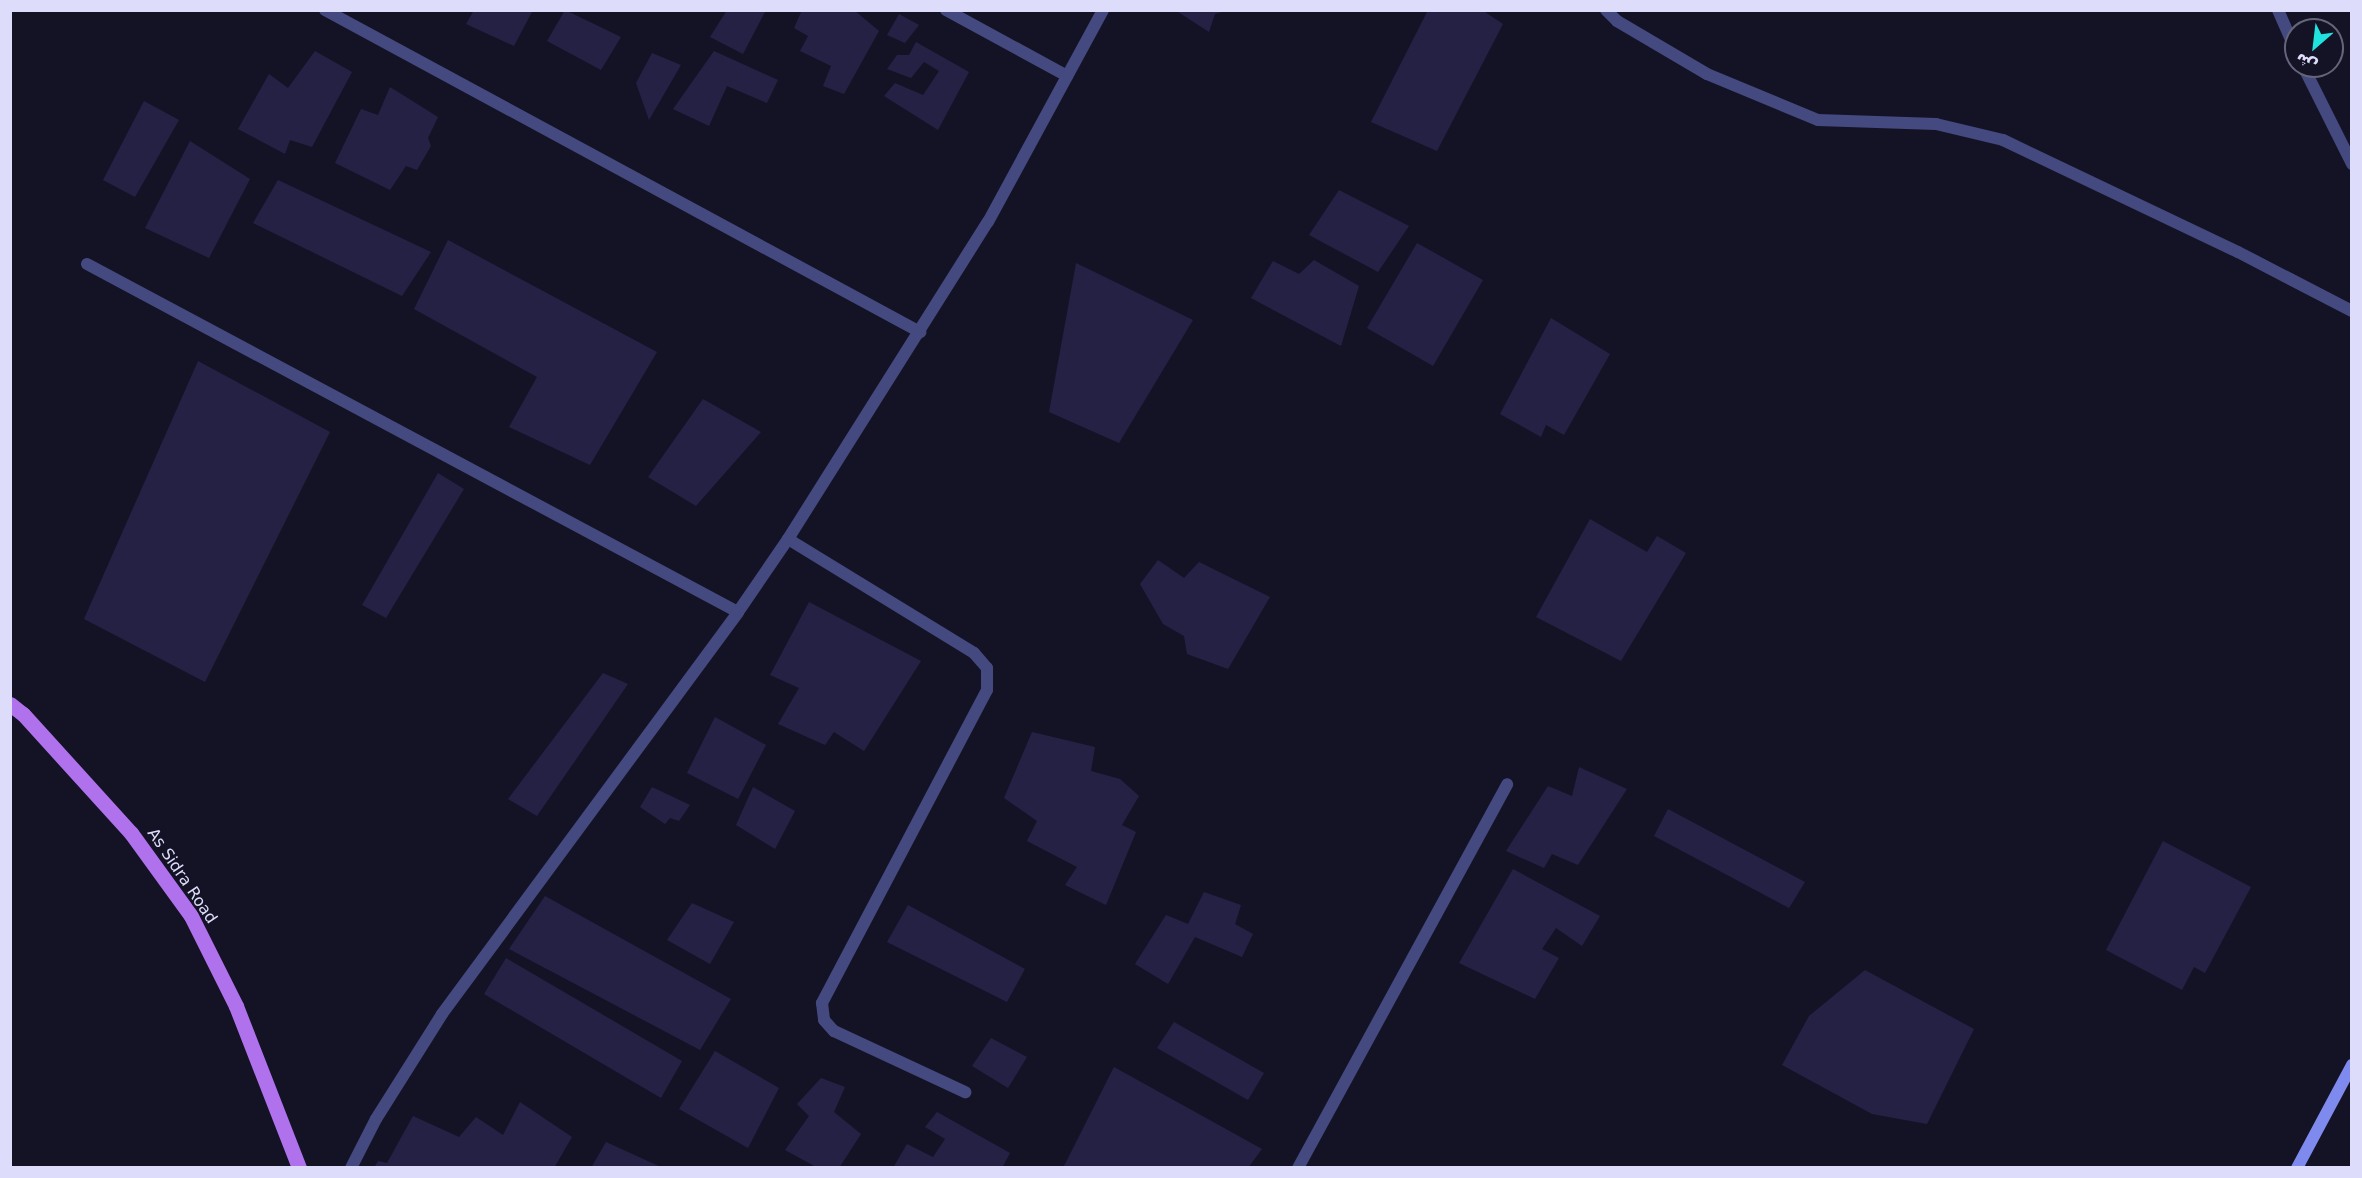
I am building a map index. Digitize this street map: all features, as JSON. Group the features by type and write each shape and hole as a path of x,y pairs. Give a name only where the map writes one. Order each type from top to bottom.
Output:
{"main road":[{"name":"As Sidra Road","path":"10,705 131,833 191,916 236,1006 299,1167"}],"street":[{"path":"325,10 920,332"},
{"path":"946,10 1067,76"},
{"path":"351,1167 376,1119 442,1014 738,612 788,539 988,222 1103,10"},
{"path":"1606,10 1617,21 1707,74 1818,120 1936,124 2004,140 2238,252 2352,311"},
{"path":"2309,78 2352,164"},
{"path":"87,264 738,612"},
{"path":"788,539 974,652 987,668 987,690 822,1003 824,1020 834,1031 964,1092"},
{"path":"1298,1167 1507,784"},
{"path":"2297,1167 2352,1065"}],"building":[{"path":"474,10 533,10 514,46 466,24"},
{"path":"565,10 621,37 601,70 547,41"},
{"path":"727,10 766,10 743,54 710,37"},
{"path":"802,10 854,10 879,31 844,94 823,86 831,66 800,51 808,36 794,28"},
{"path":"1175,10 1228,10 1215,14 1209,32"},
{"path":"1428,10 1482,10 1503,24 1437,151 1371,122"},
{"path":"899,14 919,25 905,43 887,35"},
{"path":"916,42 969,72 938,130 884,96 895,83 923,95 939,71 924,62 911,78 887,69 897,55 909,55"},
{"path":"315,51 352,72 312,147 290,140 285,154 238,129 269,74 288,88"},
{"path":"714,51 778,80 767,103 727,86 709,126 673,109"},
{"path":"652,53 681,65 649,120 636,83"},
{"path":"390,87 438,117 428,138 431,146 417,170 406,166 390,190 335,163 361,109 378,115"},
{"path":"144,101 179,120 135,197 103,180"},
{"path":"190,141 250,179 209,258 145,228"},
{"path":"278,180 431,252 402,296 253,223"},
{"path":"1339,190 1409,226 1378,272 1309,235"},
{"path":"448,240 657,352 590,465 509,427 537,377 414,309"},
{"path":"1417,243 1483,280 1433,366 1367,328"},
{"path":"1314,260 1359,286 1341,346 1251,298 1273,261 1299,274"},
{"path":"1076,263 1193,320 1119,443 1049,412"},
{"path":"1551,318 1610,354 1564,435 1546,425 1541,437 1500,414"},
{"path":"198,361 330,432 205,682 84,619"},
{"path":"703,399 761,432 696,506 648,477"},
{"path":"438,473 464,489 386,618 362,605"},
{"path":"1590,519 1647,552 1657,536 1686,553 1621,661 1536,617"},
{"path":"1158,560 1184,578 1199,562 1270,597 1228,669 1187,654 1184,636 1163,624 1140,584"},
{"path":"809,602 921,661 864,751 834,732 825,745 778,724 799,688 770,675"},
{"path":"603,673 628,684 537,816 508,799"},
{"path":"715,717 766,745 738,799 687,773"},
{"path":"1032,732 1095,747 1091,771 1120,779 1139,796 1122,825 1136,832 1106,905 1065,885 1077,867 1027,841 1037,821 1004,798"},
{"path":"1579,767 1627,789 1578,865 1552,854 1544,868 1506,851 1548,786 1572,796"},
{"path":"652,787 690,805 679,821 670,818 665,824 640,807"},
{"path":"753,787 795,811 775,849 736,825"},
{"path":"1668,809 1805,882 1789,908 1654,836"},
{"path":"2163,841 2251,887 2205,973 2194,967 2182,990 2106,950"},
{"path":"1513,869 1600,916 1582,946 1556,928 1542,949 1559,958 1535,999 1459,963"},
{"path":"1204,892 1241,905 1235,924 1253,934 1242,957 1195,937 1168,984 1135,964 1166,915 1188,924"},
{"path":"545,896 731,999 700,1050 509,949"},
{"path":"692,903 734,922 710,964 667,940"},
{"path":"908,905 1025,969 1007,1002 887,942"},
{"path":"506,958 682,1061 661,1098 484,994"},
{"path":"1865,970 1974,1029 1927,1124 1872,1114 1782,1065 1809,1016"},
{"path":"1174,1022 1264,1073 1248,1100 1157,1048"},
{"path":"991,1038 1027,1057 1008,1088 972,1066"},
{"path":"715,1051 779,1088 748,1148 679,1109"},
{"path":"1114,1067 1262,1149 1248,1168 1063,1168"},
{"path":"821,1078 845,1087 834,1112 861,1134 839,1168 818,1168 785,1150 809,1116 797,1104"},
{"path":"520,1102 572,1137 554,1168 374,1168 378,1161 387,1163 413,1116 459,1137 476,1117 503,1135"},
{"path":"937,1112 1010,1153 1002,1168 893,1168 907,1144 933,1157 945,1139 925,1127"},
{"path":"606,1142 663,1168 591,1168"}]}
